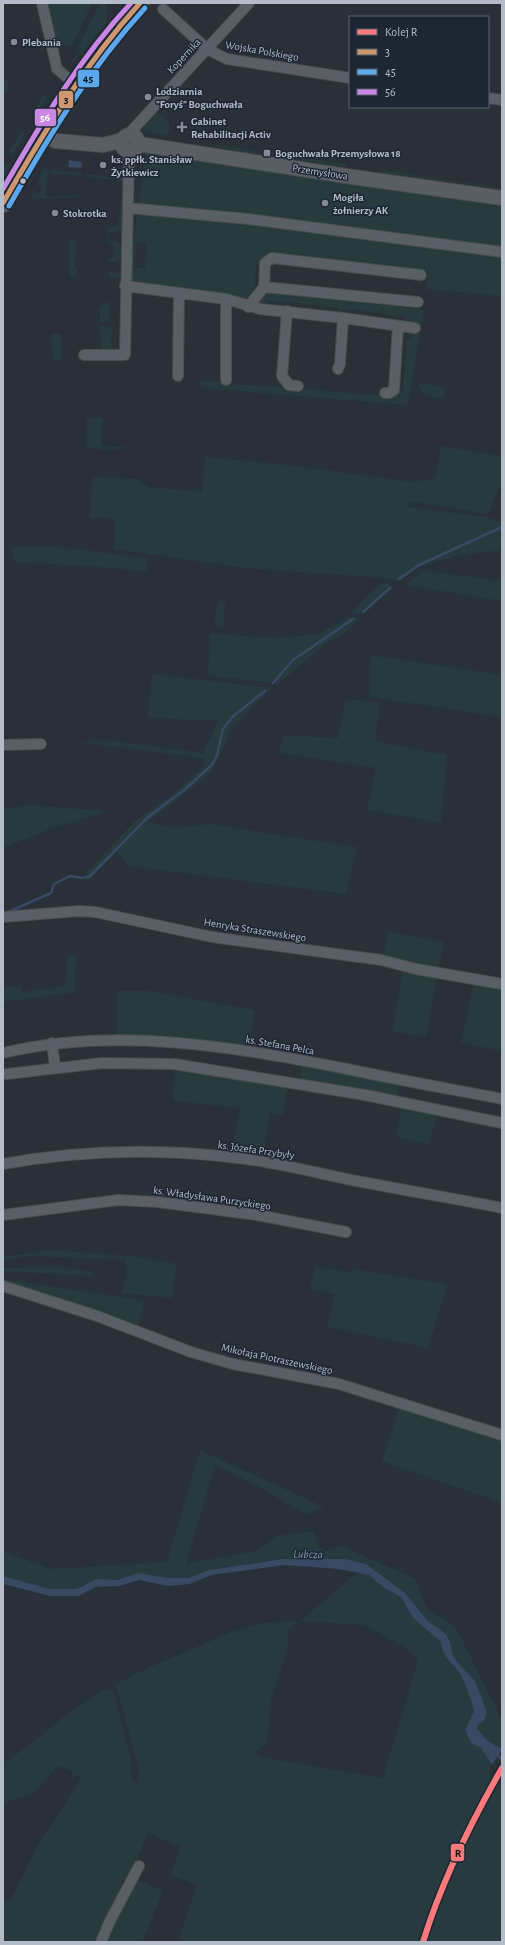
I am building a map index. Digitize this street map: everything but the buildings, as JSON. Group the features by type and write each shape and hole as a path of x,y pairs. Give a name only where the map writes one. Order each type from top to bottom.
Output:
{"highway":[{"path":"3,203 42,134 75,84 118,27 140,3"}],"street":[{"path":"42,3 57,69 75,84"},
{"name":"Kopernika","path":"131,141 207,49 249,3"},
{"name":"Wojska Polskiego","path":"163,9 207,49 227,60 349,78"},
{"path":"489,98 502,100"},
{"name":"Przemysłowa","path":"42,134 56,141 103,145 109,150 131,141 353,178 502,198"},
{"path":"84,355 125,355 125,286 131,141"},
{"path":"128,208 248,219 502,252"},
{"path":"248,307 264,287 266,263 272,258 421,275"},
{"path":"125,286 226,299 248,307 415,328"},
{"path":"264,287 418,302"},
{"path":"178,376 179,293"},
{"path":"226,299 226,380"},
{"path":"287,311 282,376 289,385 298,386"},
{"path":"338,369 340,364 343,318"},
{"path":"385,393 389,393 394,390 398,326"},
{"path":"3,745 41,744"},
{"name":"Henryka Straszewskiego","path":"3,917 79,911 95,912 212,937 381,960 502,984"},
{"name":"ks. Stefana Pelca","path":"3,1053 38,1044 125,1039 226,1048 502,1099"},
{"path":"52,1043 55,1067"},
{"path":"7,1074 55,1067 109,1063 174,1064 365,1095 502,1123"},
{"name":"ks. Józefa Przybyły","path":"3,1164 58,1155 90,1152 143,1151 238,1158 294,1167 502,1208"},
{"name":"ks. Władysława Purzyckiego","path":"3,1215 118,1200 158,1202 250,1214 346,1232"},
{"name":"Mikołaja Piotraszewskiego","path":"3,1286 97,1316 191,1352 233,1364 338,1384 502,1435"},
{"path":"102,1942 110,1921 139,1866"}],"green space":[{"path":"47,3 92,3 73,44 59,47 55,43"},
{"path":"100,3 106,3 107,22 71,65 67,67 80,51 78,47"},
{"path":"3,75 10,87 7,92 3,94"},
{"path":"43,95 48,96 37,115 32,114"},
{"path":"156,111 170,123 168,136 143,131 144,126"},
{"path":"22,130 24,135 13,155 8,153"},
{"path":"216,145 256,151 256,153 248,152 247,156 244,155 244,151 216,147"},
{"path":"146,151 502,204 502,296 426,289 428,272 269,254 264,256 261,265 256,264 255,286 260,286 247,298 241,299 133,285 134,234","holes":["137,242 147,242 145,268 135,268"]},
{"path":"282,155 347,164 346,167 336,165 335,169 332,169 332,165 294,159 293,163 290,162 290,159 281,157"},
{"path":"3,163 10,165 3,178"},
{"path":"43,169 48,170 46,197 79,195 79,197 33,199 30,197 33,191 38,195 42,189 37,185"},
{"path":"50,170 81,173 81,176 50,173"},
{"path":"382,170 502,189 466,184 465,188 462,187 463,183 423,178 422,182 419,182 419,177 382,173"},
{"path":"86,174 123,178 123,181 118,183 118,180 86,177"},
{"path":"121,201 121,231 116,233 108,233 108,240 121,244 121,259 111,263 107,258 113,258 114,245 107,242 107,230 111,227 118,227"},
{"path":"70,240 76,241 75,269 77,269 77,276 69,277"},
{"path":"109,271 118,272 120,274 120,278 109,277"},
{"path":"267,291 424,310 422,326 414,325 414,321 404,320 404,317 351,309 351,311 341,310 340,314 338,313 339,308 290,302 284,302 284,305 281,305 281,302 265,300 264,305 256,305 256,299"},
{"path":"104,303 110,303 110,322 100,322 100,308"},
{"path":"100,326 112,326 111,348 120,348 118,351 101,349"},
{"path":"412,332 420,334 408,405 200,388 201,381 230,381 230,384 287,387 394,397 397,391 403,392 407,339 410,339"},
{"path":"51,334 61,334 61,360 53,360"},
{"path":"418,383 445,387 443,399 422,394"},
{"path":"87,417 102,418 101,446 129,447 110,450 86,448"},
{"path":"441,446 502,456 502,481 488,514 410,501 408,507 486,517 502,523 502,550 455,556 421,566 400,581 385,578 245,568 114,549 114,519 89,517 93,477 136,479 149,487 202,492 205,457 289,465 412,482 436,478"},
{"path":"12,547 60,547 147,558 147,572 113,568 14,562"},
{"path":"429,571 502,581 502,601 405,585 421,572"},
{"path":"380,584 389,584 395,587 363,614 351,613"},
{"path":"218,600 225,601 224,629 214,627"},
{"path":"351,617 361,617 345,633 326,643 277,685 269,682 208,676 210,633 273,638 318,634"},
{"path":"370,655 502,675 502,717 369,697"},
{"path":"152,674 272,688 233,726 212,772 148,822 175,828 209,824 357,847 346,894 129,866 117,852 87,883 85,874 135,821 177,791 205,766 203,758 77,742 109,740 203,753 218,721 148,718"},
{"path":"345,699 380,702 375,741 447,755 441,823 367,810 376,768 279,753 284,735 338,738"},
{"path":"28,805 108,811 50,829 3,848 3,809"},
{"path":"388,932 444,942 438,969 383,957"},
{"path":"77,955 74,986 76,992 3,1002 3,987 21,986 21,992 65,986 68,956"},
{"path":"403,968 437,976 426,1037 392,1031"},
{"path":"474,983 502,987 502,1051 461,1043"},
{"path":"118,991 149,991 254,1010 249,1049 117,1036"},
{"path":"302,1063 400,1082 397,1098 300,1081"},
{"path":"175,1067 288,1084 283,1115 270,1113 263,1158 232,1154 240,1108 173,1101"},
{"path":"402,1105 438,1113 429,1145 396,1137"},
{"path":"49,1250 129,1256 177,1264 172,1298 122,1293 127,1274 125,1260 27,1256 3,1260 3,1257"},
{"path":"315,1266 353,1273 353,1269 448,1284 428,1348 327,1327 335,1294 310,1289"},
{"path":"61,1267 92,1272 92,1276 3,1271 3,1268"},
{"path":"3,1279 145,1301 138,1325 3,1282"},
{"path":"400,1405 502,1438 502,1503 382,1461"},
{"path":"200,1450 324,1507 307,1515 252,1483 215,1465 186,1564 259,1550 276,1536 314,1531 319,1548 325,1551 341,1546 416,1579 419,1591 428,1610 455,1626 497,1710 498,1717 501,1717 502,1715 502,1749 488,1741 477,1729 478,1724 486,1712 475,1681 458,1663 452,1653 450,1642 446,1634 428,1621 405,1593 390,1582 345,1559 282,1559 209,1570 188,1578 168,1578 138,1573 117,1580 96,1579 77,1589 50,1589 3,1576 3,1552 52,1569 167,1562"},
{"path":"358,1572 369,1575 384,1588 401,1597 413,1618 441,1642 446,1657 462,1677 472,1702 474,1711 465,1730 471,1743 481,1748 492,1765 489,1767 489,1775 492,1777 470,1818 442,1878 419,1942 178,1942 197,1885 170,1875 181,1847 148,1833 130,1878 122,1880 120,1886 122,1888 97,1942 3,1942 3,1900 10,1902 40,1841 61,1811 82,1776 72,1777 72,1771 58,1766 32,1794 3,1803 3,1763 30,1745 66,1715 92,1697 107,1689 114,1693 131,1760 132,1782 138,1782 138,1766 116,1684 148,1668 236,1630 262,1623 300,1621","holes":["300,1621 364,1625 406,1648 418,1660 383,1778 257,1756 257,1750 267,1743 271,1701 288,1646 288,1629"]},
{"path":"497,1785 502,1789 502,1942 426,1942 447,1879"},
{"path":"136,1879 163,1891 142,1942 106,1942"}],"water":[{"path":"69,160 82,162 81,168 68,167"},
{"path":"282,1559 345,1559 366,1564 405,1593 428,1621 446,1634 450,1642 452,1653 458,1663 475,1681 487,1712 484,1721 478,1724 477,1729 488,1741 502,1749 492,1765 481,1748 471,1743 465,1730 474,1711 473,1707 462,1677 446,1657 441,1642 413,1618 401,1597 384,1588 369,1575 339,1569 285,1565 211,1575 190,1584 168,1586 139,1580 119,1586 96,1587 78,1596 50,1596 3,1584 3,1576 50,1589 77,1589 96,1579 117,1580 138,1573 168,1578 188,1578 209,1570"}],"waterway":[{"path":"399,579 419,565 502,527"},
{"path":"363,612 390,588"},
{"path":"273,683 293,660 353,619"},
{"path":"8,912 51,893 54,884 70,876 82,878 90,876 148,817 184,790 212,765 217,755 223,729 232,717 265,691"},
{"name":"Lubcza","path":"496,1754 502,1759"}],"rail line":[{"name":"R","path":"423,1942 448,1874 479,1810 502,1768"}],"transit line":[{"name":"56","path":"3,189 62,92 94,46 131,3"},
{"name":"3","path":"3,203 34,150 83,74 140,3"},
{"name":"45","path":"9,206 71,103 106,54 145,8"}],"place":[{"name":"Plebania","path":"14,42"},
{"name":"Lodziarnia \"Foryś\" Boguchwała","path":"148,97"},
{"name":"Gabinet Rehabilitacji Activ","path":"182,127"},
{"name":"Boguchwała Przemysłowa 18","path":"267,153"},
{"name":"ks. ppłk. Stanisław Żytkiewicz","path":"103,165"},
{"name":"Mogiła żołnierzy AK","path":"325,203"},
{"name":"Stokrotka","path":"55,213"}]}
